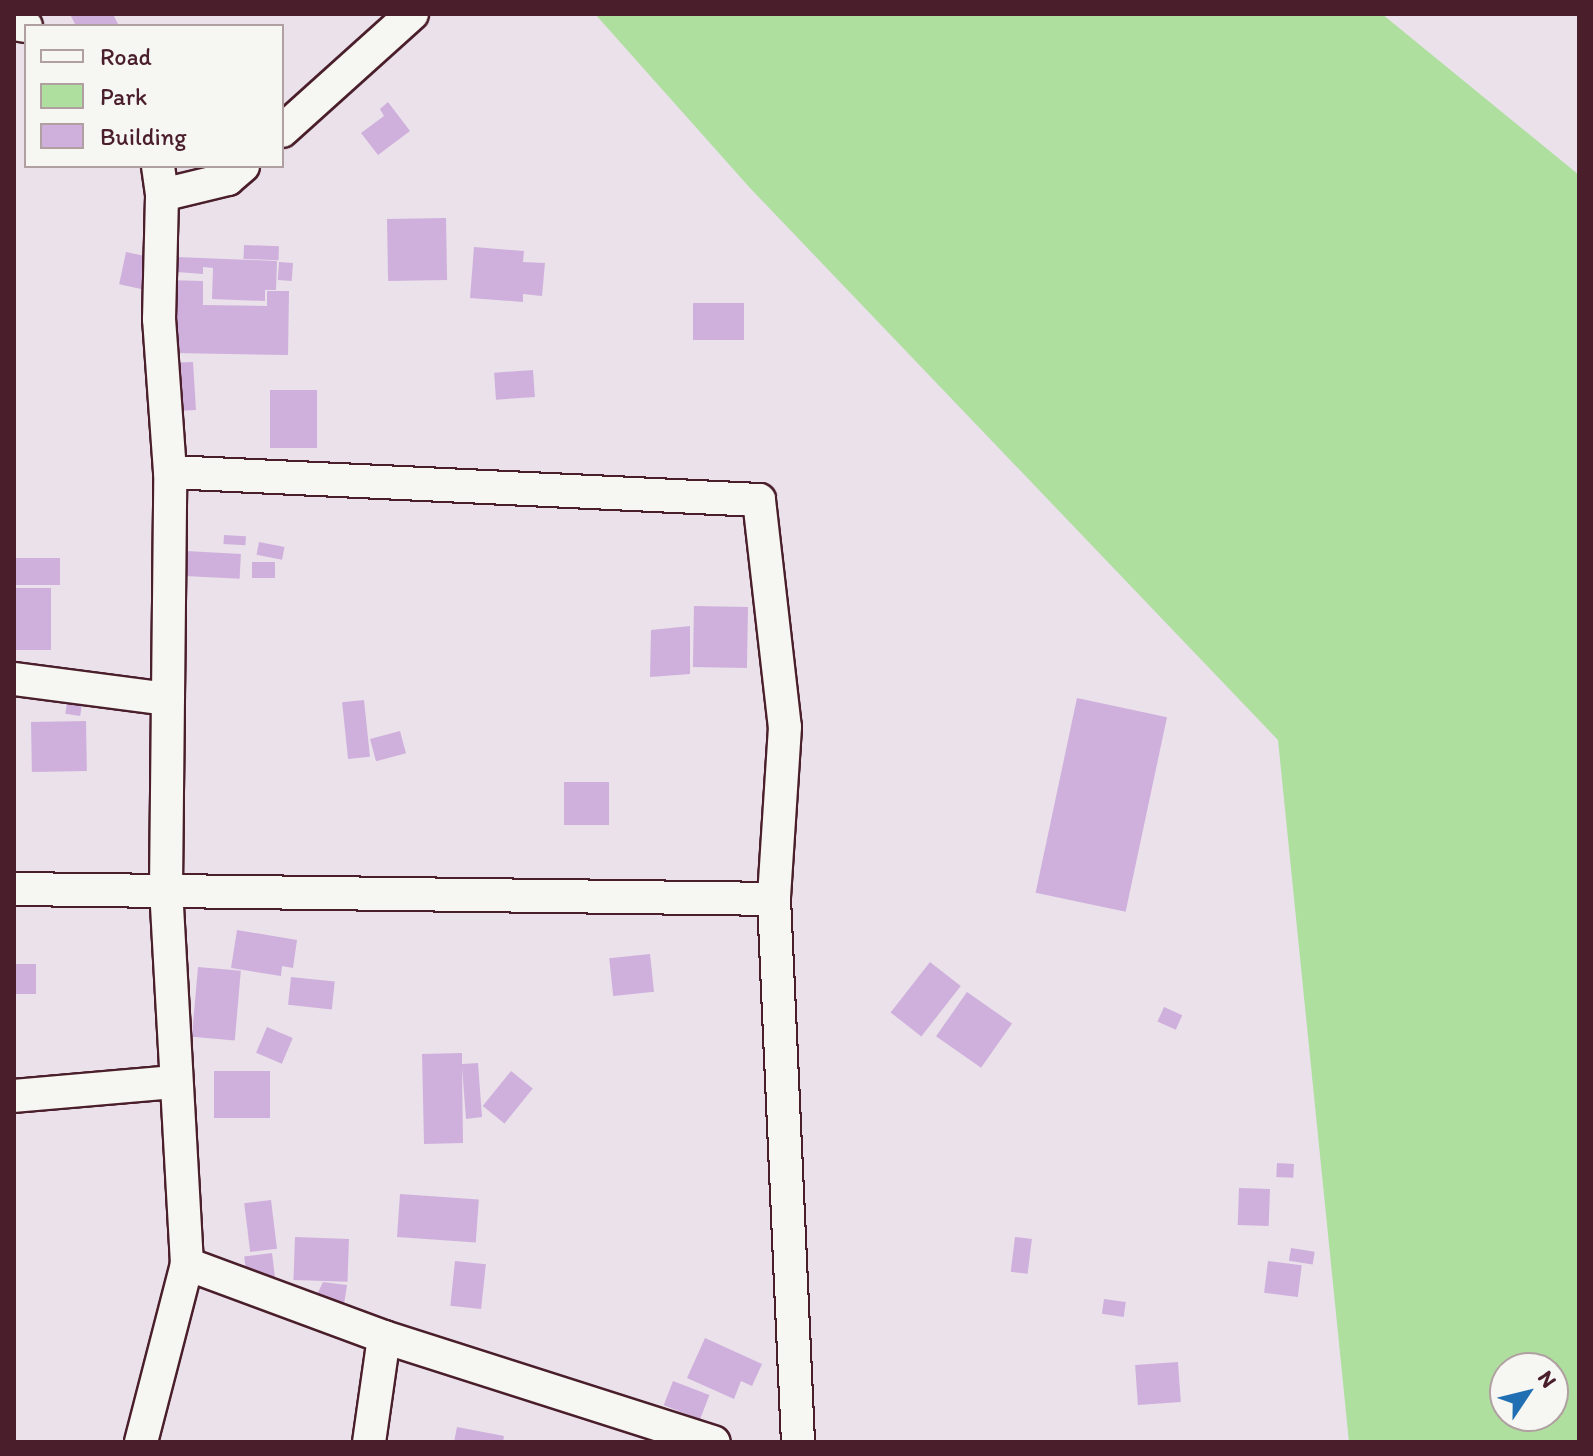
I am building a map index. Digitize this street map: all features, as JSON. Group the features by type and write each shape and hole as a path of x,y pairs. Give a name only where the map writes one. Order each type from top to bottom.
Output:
{"street":[{"path":"284,129 412,14"},
{"path":"141,1442 187,1264 166,888 170,472 159,319 160,181 228,179 241,168"},
{"path":"170,472 759,500 785,727 774,899 798,1442"},
{"path":"14,679 168,699"},
{"path":"14,889 166,888 774,899"},
{"path":"14,1096 175,1082"},
{"path":"187,1264 384,1337 714,1442"},
{"path":"369,1442 384,1337"}],"green space":[{"path":"595,14 1382,14 1579,175 1579,1442 1349,1442 1278,740 750,188"}],"building":[{"path":"70,14 113,14 118,24 75,24"},
{"path":"388,102 410,131 378,155 361,133 384,116 380,109"},
{"path":"446,218 447,280 388,281 387,219"},
{"path":"244,245 279,246 278,260 244,259"},
{"path":"474,247 524,251 523,262 545,263 542,296 523,294 523,302 470,298"},
{"path":"126,252 158,259 151,291 119,284"},
{"path":"177,257 277,261 276,290 265,290 265,301 212,299 213,268 203,267 203,274 177,272"},
{"path":"279,262 293,263 292,281 278,280"},
{"path":"168,280 203,281 203,305 267,306 267,291 289,291 288,355 173,353"},
{"path":"693,303 744,303 744,340 693,340"},
{"path":"193,362 196,410 177,411 164,363"},
{"path":"533,370 535,397 496,400 494,373"},
{"path":"270,390 317,390 317,448 270,448"},
{"path":"224,535 246,536 245,545 224,544"},
{"path":"259,542 285,547 282,560 257,555"},
{"path":"186,551 241,554 240,579 185,576"},
{"path":"14,558 60,558 60,585 14,585"},
{"path":"252,562 275,562 275,578 252,578"},
{"path":"14,588 51,588 51,650 14,650"},
{"path":"694,606 748,607 747,668 693,667"},
{"path":"690,626 690,674 650,677 651,630"},
{"path":"68,695 83,697 80,716 65,714"},
{"path":"1077,698 1167,717 1126,912 1036,893"},
{"path":"364,700 370,757 348,759 342,702"},
{"path":"86,721 87,771 32,772 31,722"},
{"path":"400,731 406,753 376,761 370,739"},
{"path":"564,782 609,782 609,825 564,825"},
{"path":"237,930 297,940 293,968 282,966 281,976 231,968"},
{"path":"650,954 654,992 613,996 609,958"},
{"path":"930,962 961,986 921,1036 891,1012"},
{"path":"14,964 36,964 36,994 14,994"},
{"path":"198,967 241,971 235,1040 192,1037"},
{"path":"291,977 335,982 332,1009 288,1005"},
{"path":"967,992 1012,1024 981,1068 936,1036"},
{"path":"1164,1007 1182,1015 1176,1030 1157,1022"},
{"path":"267,1027 293,1038 282,1064 256,1053"},
{"path":"462,1053 462,1064 478,1063 482,1117 466,1119 462,1067 463,1143 424,1144 422,1054"},
{"path":"214,1071 270,1071 270,1118 214,1118"},
{"path":"511,1071 533,1089 504,1124 483,1106"},
{"path":"1277,1163 1294,1164 1293,1178 1276,1177"},
{"path":"1239,1188 1270,1189 1269,1226 1238,1225"},
{"path":"400,1194 479,1200 476,1242 397,1237"},
{"path":"271,1200 277,1249 250,1252 244,1203"},
{"path":"295,1237 349,1239 347,1282 293,1280"},
{"path":"1015,1237 1032,1239 1028,1274 1011,1272"},
{"path":"1291,1248 1315,1252 1313,1265 1289,1261"},
{"path":"272,1253 276,1284 248,1287 244,1256"},
{"path":"455,1261 486,1264 481,1309 450,1306"},
{"path":"1268,1261 1302,1265 1298,1297 1264,1293"},
{"path":"323,1282 347,1285 343,1311 312,1305"},
{"path":"1104,1299 1126,1302 1124,1317 1102,1314"},
{"path":"705,1338 762,1364 752,1386 741,1381 734,1399 687,1378"},
{"path":"1178,1362 1181,1402 1138,1405 1135,1365"},
{"path":"673,1381 709,1395 700,1419 664,1405"},
{"path":"457,1427 504,1436 503,1442 454,1442"}]}
